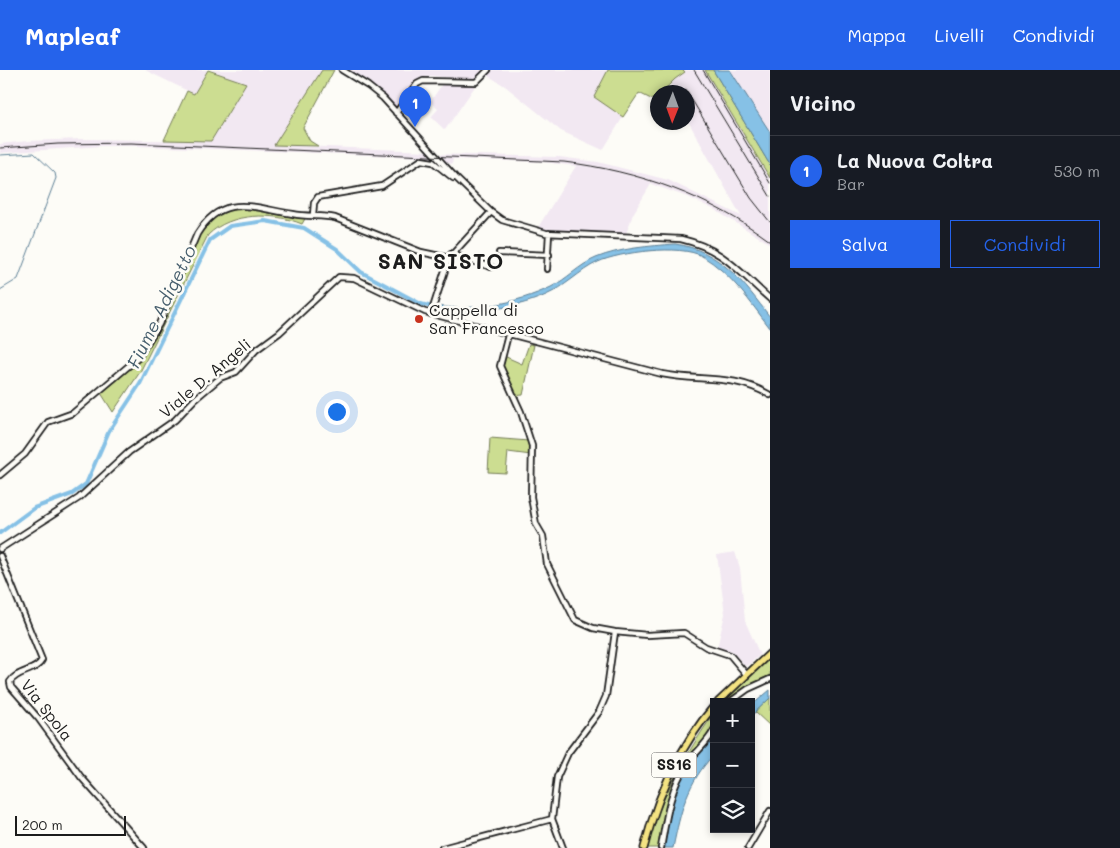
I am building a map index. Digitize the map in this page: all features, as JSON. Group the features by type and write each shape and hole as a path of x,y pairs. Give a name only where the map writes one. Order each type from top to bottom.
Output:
{"main road":[{"path":"722,698 770,653"},
{"name":"SS16","path":"644,848 653,815 670,774 683,749 710,712"}],"street":[{"path":"342,70 383,98 456,178 490,212 518,226 549,233 681,239 700,243 721,254 770,299"},
{"path":"396,113 417,84 430,80 476,82 488,70"},
{"path":"313,215 314,203 318,197 382,186 421,160 432,162 452,178 456,178"},
{"path":"0,474 25,454 48,422 73,413 138,358 159,324 198,234 206,221 216,211 238,206 250,206 296,215 335,218 421,252 450,256 491,267"},
{"path":"431,312 450,256 490,212"},
{"path":"547,269 549,233"},
{"path":"499,252 548,255"},
{"name":"Viale D. Angeli","path":"0,549 79,498 129,452 175,420 195,399 220,378 236,372 256,350 280,333 339,277 354,278 431,312 508,335 682,378 706,377 731,380 760,389 770,395"},
{"path":"508,335 500,366 521,412 532,446 531,497 536,524 543,536 547,564 575,620 593,628 615,632 647,635 684,633 706,647 730,655 746,674"},
{"name":"Via Spola","path":"0,556 42,660 39,666 13,677 10,682 11,687 38,718 81,777 144,848"},
{"path":"564,848 552,819 557,777 562,763 599,712 606,696 615,632"},
{"path":"736,698 770,679"},
{"path":"661,848 668,811 678,780 687,764 710,735"},
{"path":"748,848 770,811"},
{"path":"442,848 552,819"}],"shaded area":[{"path":"145,70 208,70 194,94"},
{"path":"211,70 322,70 275,145 428,151 435,154 559,157 598,162 668,180 741,216 693,130 695,130 695,85 671,85 684,72 683,70 705,70 770,178 770,244 715,210 690,198 651,184 633,214 626,234 537,229 576,166 541,162 453,159 452,164 432,158 419,157 138,146 102,146 0,153 0,144 28,141 83,139 211,141 245,84"},
{"path":"345,70 483,70 473,80 431,76 420,78 397,105 396,109 380,92"},
{"path":"491,70 608,70 594,97 623,117 603,150 561,131 505,86 487,75"},
{"path":"730,70 770,70 770,132"},
{"path":"443,83 476,85 445,130 431,117 438,109 430,102"},
{"path":"735,552 740,568 745,621 760,655 746,667 732,651 717,648 725,614 717,555"}],"green space":[{"path":"208,70 246,83 211,141 164,140 187,91 194,94"},
{"path":"322,70 334,70 303,128 310,141 318,146 274,145"},
{"path":"608,70 683,70 685,72 669,85 650,85 650,98 639,93 623,117 594,97"},
{"path":"705,70 713,70 770,165 770,178"},
{"path":"224,208 251,208 306,217 302,224 278,217 253,216 240,218 217,227 208,235 140,372 113,412 101,393 119,379 141,351 155,329 196,238 205,223"},
{"path":"529,344 534,345 523,395 512,396 502,366 504,356 522,364"},
{"path":"490,438 529,441 531,455 508,452 506,473 488,472"},
{"path":"770,657 770,679 733,698 727,698"},
{"path":"770,698 770,726 755,712"},
{"path":"710,719 710,732 689,758 681,776 670,806 659,848 647,848 666,794 693,745"}],"water":[{"path":"713,70 730,70 770,132 770,165"},
{"path":"675,244 691,247 705,253 730,270 751,292 770,317 770,328 731,279 722,271 702,256 680,250 650,251 608,258 591,266 553,292 519,304 491,309 434,310 435,306 464,308 509,302 551,287 596,258 635,248"},
{"path":"770,690 770,698 755,712 755,703"},
{"path":"710,744 710,759 697,776 686,798 673,848 662,848 677,788 692,761"}],"waterway":[{"path":"0,155 34,153 55,173 56,178 18,279 0,290"},
{"name":"Fiume Adigetto","path":"0,533 34,508 72,494 86,484 109,431 140,384 210,240 230,226 265,221 304,228 337,249 361,272 421,304 436,308"}],"railway":[{"path":"694,70 770,196"},
{"path":"703,70 770,183"},
{"path":"695,105 751,198 770,222"},
{"path":"0,148 58,144 131,143 564,162 619,172 672,188 722,211 770,241"}],"place":[{"name":"La Nuova Coltra","path":"415,127"},
{"name":"Cappella di San Francesco","path":"419,319"}],"district":[{"name":"SAN SISTO","path":"441,262"}]}
